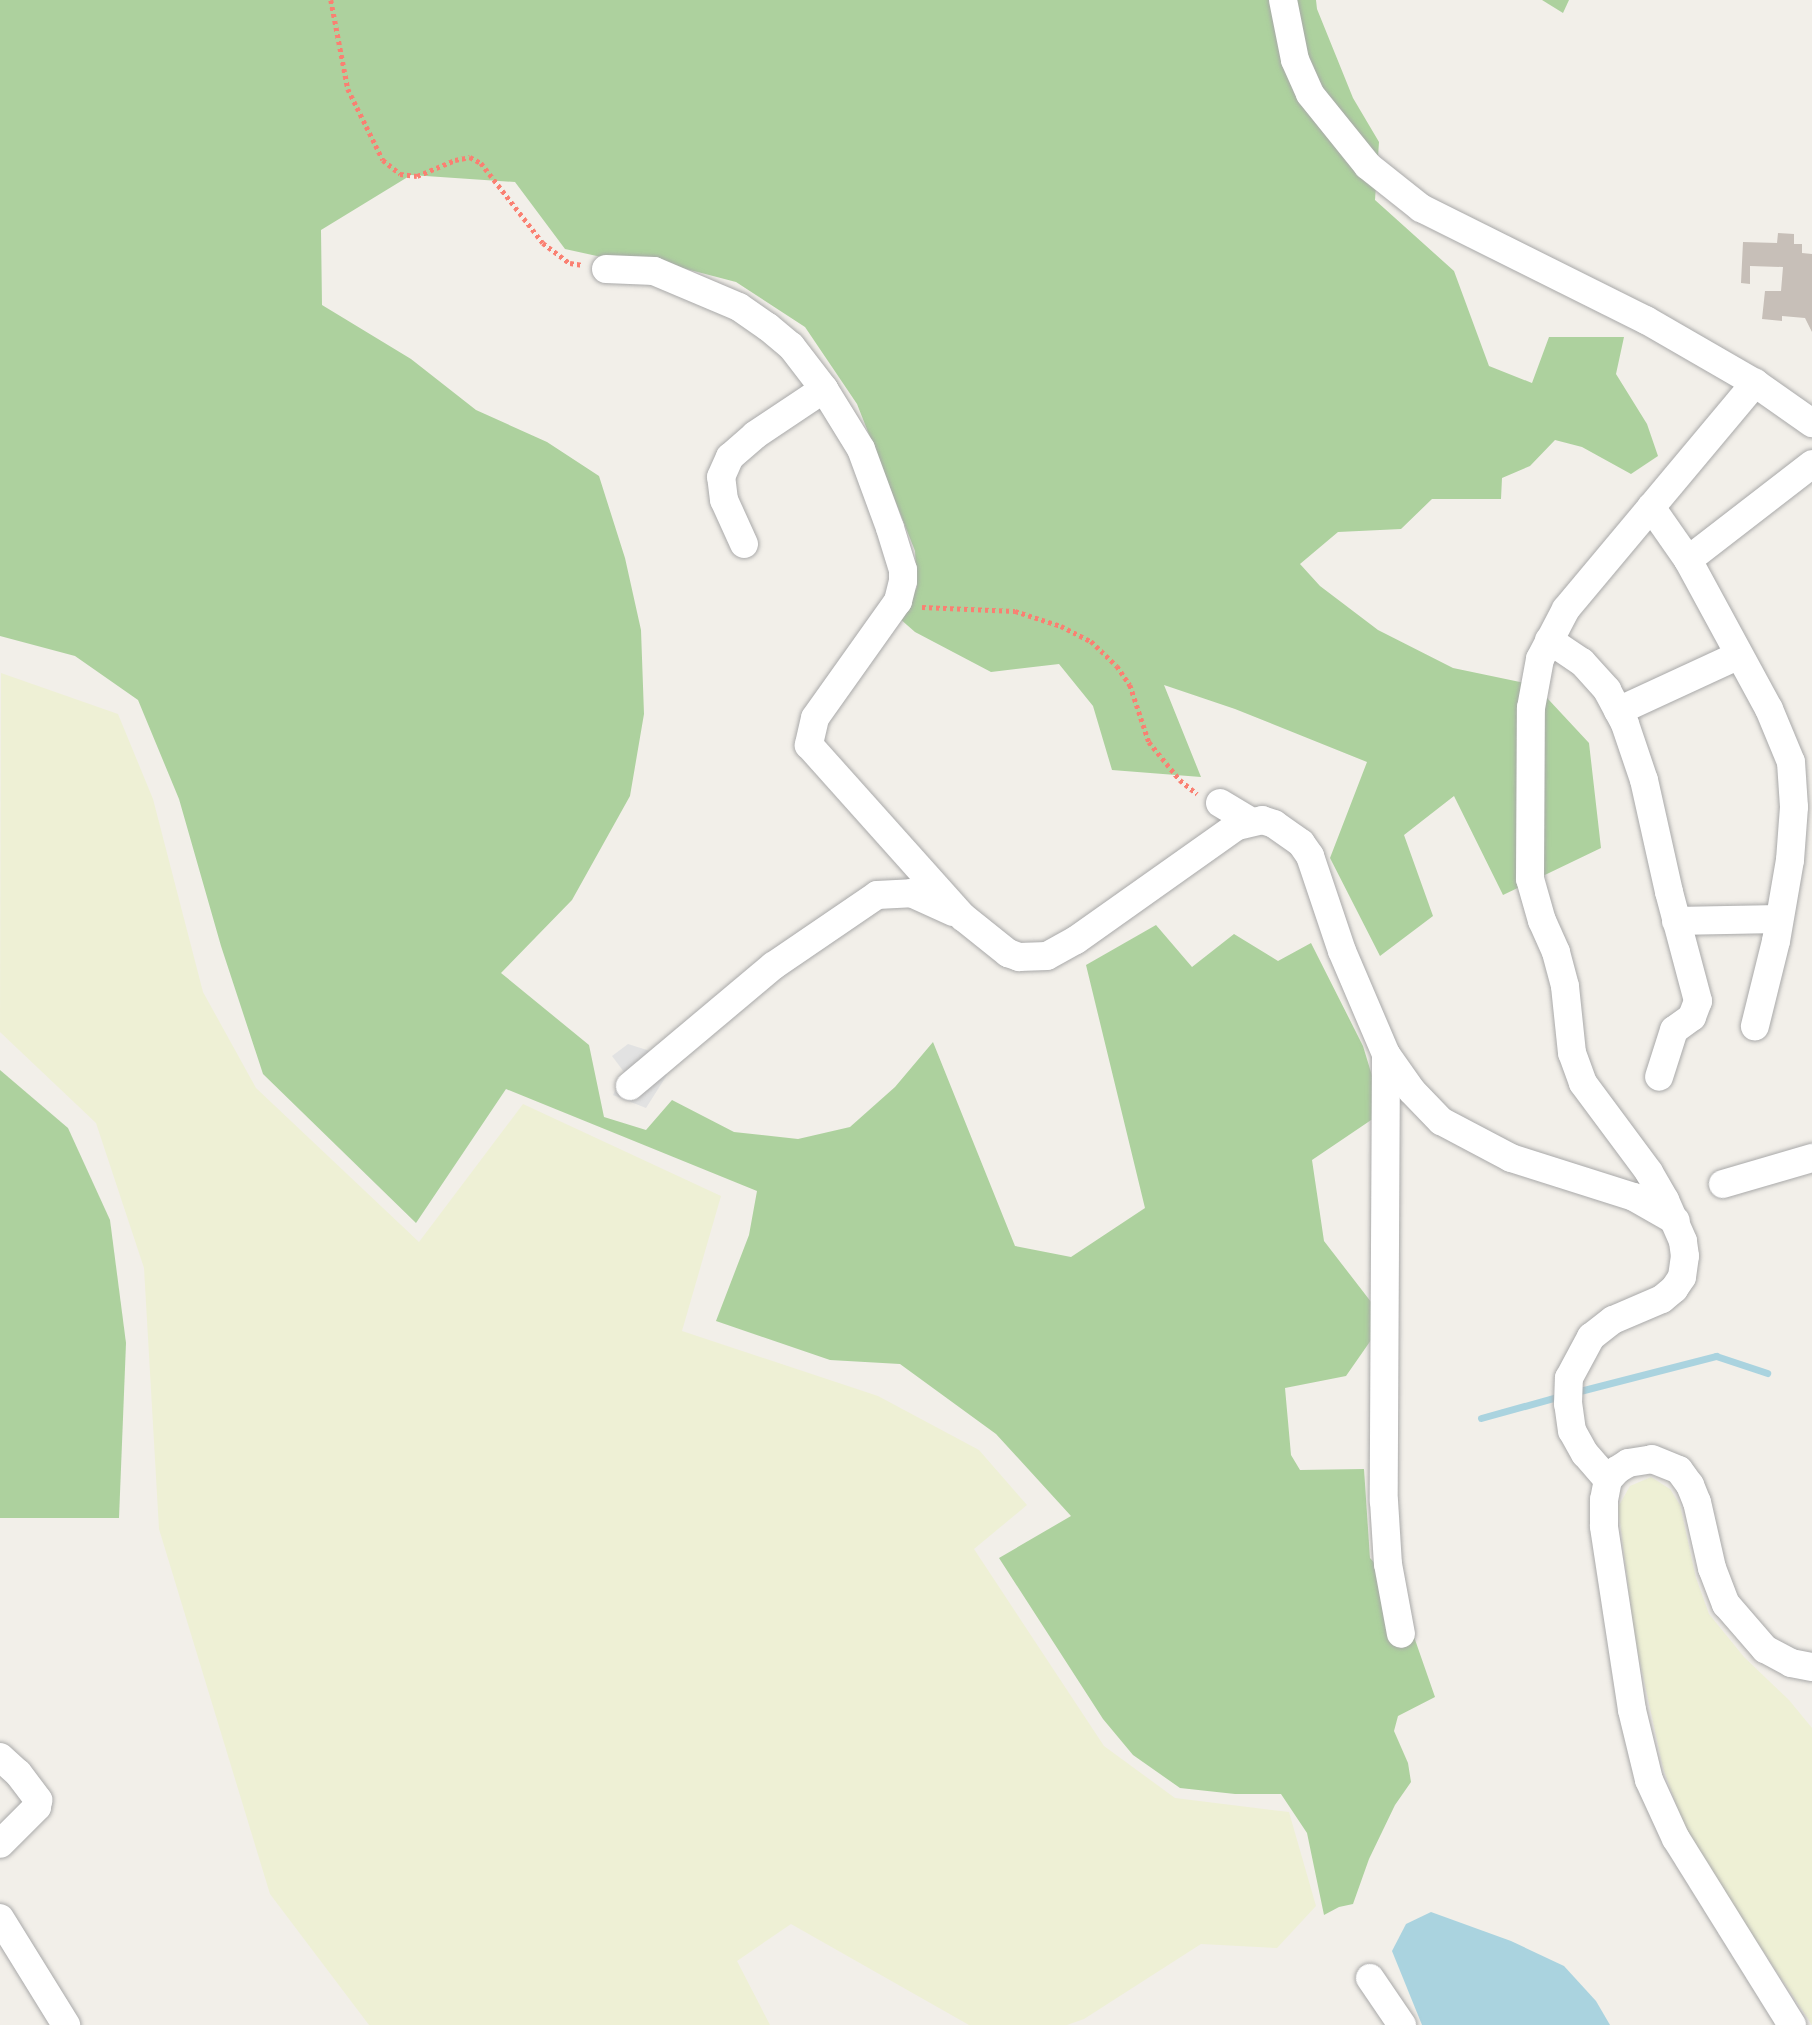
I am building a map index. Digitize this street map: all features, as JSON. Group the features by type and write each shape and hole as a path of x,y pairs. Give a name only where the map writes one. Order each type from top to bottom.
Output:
{"street":[{"path":"1283,0 1295,60 1310,94 1368,166 1421,208 1646,320 1755,383 1812,423"},
{"path":"606,268 654,271 739,307 791,346 824,389 861,449 903,570 898,601 821,708 811,727 809,744 963,917 1009,953 1033,958 1047,956 1076,940 1212,841 1250,821"},
{"path":"1608,1480 1585,1454 1572,1431 1568,1391 1591,1337 1613,1320 1662,1299 1674,1289 1682,1277 1685,1256 1676,1221 1649,1172 1576,1069 1562,975 1530,879 1531,708 1540,659 1566,609 1755,383"},
{"path":"744,544 724,500 721,477 730,457 755,435 824,389"},
{"path":"1688,560 1812,464"},
{"path":"1651,507 1688,560 1769,709 1791,762 1794,807 1790,860 1776,942 1755,1026"},
{"path":"1549,640 1582,662 1607,690 1618,711 1644,780 1676,921 1698,1001 1692,1017 1674,1030 1658,1077"},
{"path":"1618,711 1739,655"},
{"path":"1220,803 1250,821 1274,824 1301,843 1310,856 1365,1009 1386,1054 1412,1091 1441,1121 1511,1158 1643,1201 1676,1221"},
{"path":"630,1086 773,967 877,895 911,893 963,917"},
{"path":"1676,921 1778,919"},
{"path":"1386,1054 1384,1501 1388,1564 1401,1634"},
{"path":"1723,1184 1812,1158"},
{"path":"1792,2025 1676,1839 1649,1780 1632,1710 1604,1526 1604,1500 1608,1480 1628,1463 1639,1460 1665,1462 1679,1470 1690,1485 1696,1502 1715,1577 1726,1604 1765,1649 1791,1663 1812,1667"},
{"path":"0,1757 18,1773 38,1800 37,1807 0,1844"},
{"path":"0,1919 66,2025"},
{"path":"1370,1978 1402,2025"}],"path":[{"path":"331,0 348,89 383,160 400,174 417,176 470,157 481,163 543,243 570,263 606,268"},
{"path":"898,601 928,609 1015,611 1061,626 1091,640 1117,666 1130,685 1149,743 1180,780 1200,796 1220,803"}],"green space":[{"path":"0,0 1316,0 1317,9 1353,98 1379,142 1375,200 1454,271 1489,366 1532,383 1549,337 1624,337 1616,374 1647,424 1658,456 1631,474 1582,447 1555,440 1530,466 1502,478 1501,499 1432,499 1401,529 1338,532 1300,564 1320,586 1378,630 1453,668 1535,685 1589,743 1601,848 1503,895 1454,796 1404,835 1433,916 1380,956 1330,858 1367,762 1235,709 1164,685 1201,777 1112,770 1093,706 1059,664 991,672 915,632 899,618 917,587 915,551 857,404 805,327 736,282 644,258 606,258 565,249 515,182 411,175 321,230 322,305 411,359 476,410 547,442 599,476 625,558 641,630 644,714 630,796 572,900 501,973 589,1045 604,1117 646,1130 672,1100 734,1132 798,1139 850,1127 895,1087 933,1042 1015,1246 1071,1257 1145,1208 1086,965 1156,925 1192,967 1234,934 1278,961 1311,943 1363,1046 1383,1112 1312,1160 1324,1241 1385,1320 1346,1376 1285,1388 1291,1455 1300,1470 1364,1469 1370,1558 1397,1588 1435,1697 1398,1716 1394,1731 1408,1763 1411,1782 1395,1805 1369,1859 1353,1904 1339,1907 1324,1915 1307,1833 1281,1794 1235,1794 1180,1788 1133,1755 1103,1719 999,1558 1071,1516 996,1434 900,1364 830,1360 716,1321 749,1235 757,1191 506,1089 416,1223 263,1074 221,946 179,799 138,700 75,656 0,636"},
{"path":"1542,0 1569,0 1563,13"},
{"path":"1,673 118,714 153,799 203,992 256,1088 419,1242 523,1104 721,1196 682,1331 878,1396 979,1450 1027,1505 974,1549 1104,1746 1175,1798 1289,1812 1316,1906 1277,1948 1201,1944 1084,2019 1067,2025 969,2025 791,1924 737,1961 770,2025 369,2025 270,1894 159,1529 144,1268 96,1123 0,1032"},
{"path":"0,1070 68,1128 110,1220 126,1343 119,1518 0,1518"},
{"path":"1651,1477 1670,1489 1680,1505 1696,1578 1709,1614 1744,1657 1789,1700 1812,1728 1812,2025 1699,1854 1681,1818 1663,1768 1635,1639 1618,1507 1630,1486"}],"shaded area":[{"path":"628,1044 650,1051 667,1075 646,1108 613,1095 624,1072 612,1056"}],"water":[{"path":"1431,1912 1511,1941 1564,1966 1596,2001 1610,2025 1422,2025 1392,1951 1406,1924"}],"building":[{"path":"1778,233 1794,234 1794,244 1802,244 1802,253 1812,254 1812,332 1805,318 1782,316 1782,321 1762,319 1765,291 1781,291 1783,267 1750,266 1750,284 1741,283 1743,242 1777,243"}],"waterway":[{"path":"1576,1392 1716,1356 1767,1373"},
{"path":"1481,1418 1561,1396"}]}
